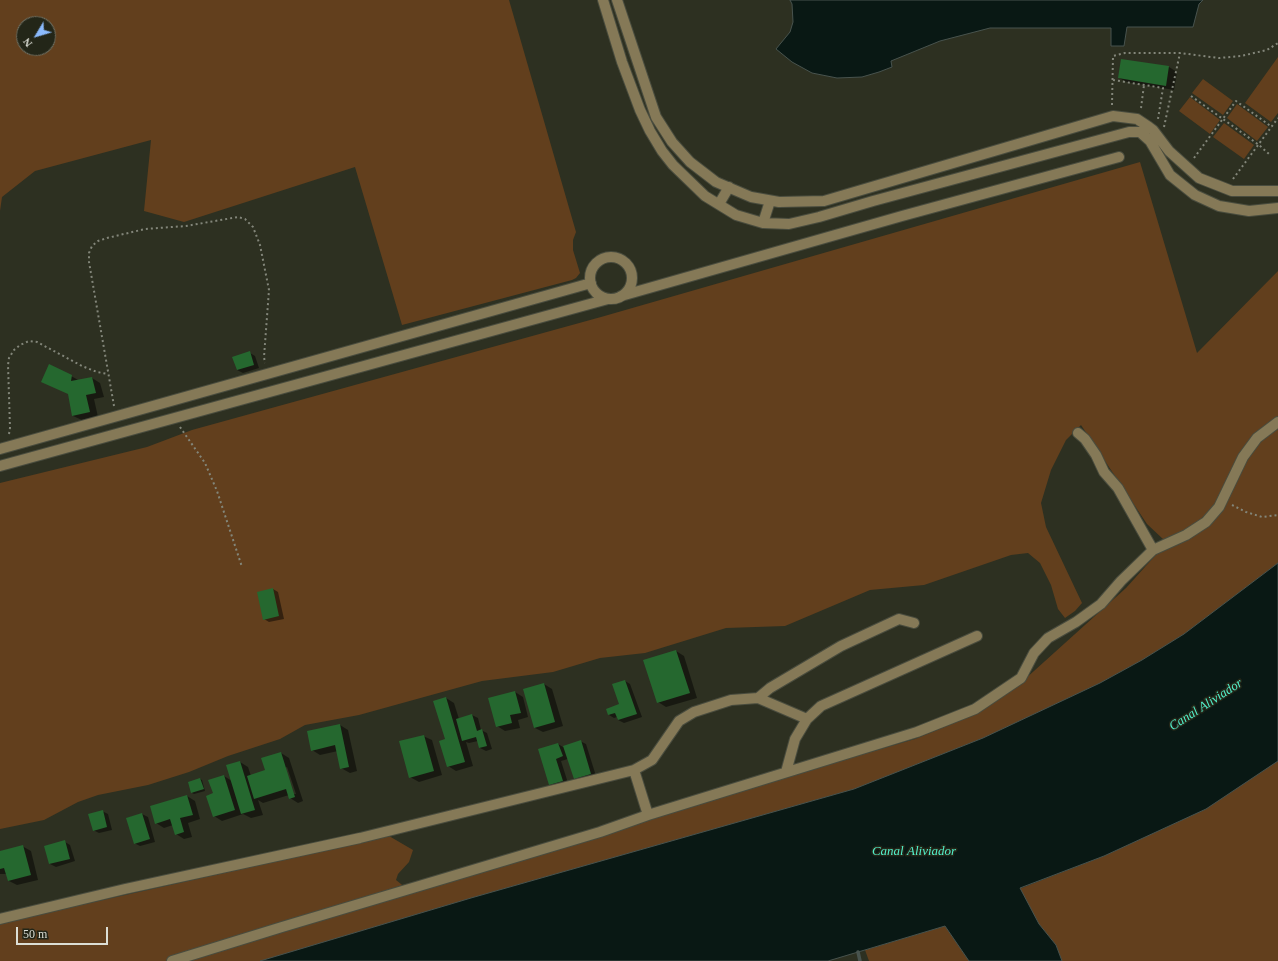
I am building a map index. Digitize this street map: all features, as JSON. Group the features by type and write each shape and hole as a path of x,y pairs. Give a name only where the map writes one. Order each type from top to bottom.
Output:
{"street":[{"path":"603,0 625,69 640,110 650,131 673,165 705,196 736,215 762,223 789,224 1129,132 1140,132 1150,141 1170,174 1195,196 1219,206 1249,211 1278,208"},
{"path":"617,0 656,117 672,142 690,162 716,182 751,197 779,202 824,201 1113,116 1137,119 1149,127 1169,151 1199,178 1232,191 1278,191"},
{"path":"621,296 894,218 1119,157"},
{"path":"718,204 729,187"},
{"path":"762,223 770,201"},
{"path":"0,466 608,299 615,299 627,292 631,286 632,279 628,266 616,258 603,259 598,262 593,268 591,274 591,283 596,292 608,299"},
{"path":"12,463 3,448 591,283"},
{"path":"268,374 273,391"},
{"path":"172,961 600,832 648,815 918,732 975,709 1021,678 1034,653 1048,638 1076,622 1101,604 1121,581 1153,550 1186,535 1206,522 1219,507 1243,457 1252,444 1257,438 1278,422"},
{"path":"1078,433 1085,439 1096,455 1104,472 1118,488 1153,550"},
{"path":"758,698 770,688 841,646 899,619 914,623"},
{"path":"786,772 795,739 808,719 821,706 977,636"},
{"path":"0,919 125,889 360,838 634,770 652,760 679,721 694,712 731,700 758,698 808,719"},
{"path":"634,770 648,815"}],"path":[{"path":"1112,107 1113,56 1125,53 1180,53 1219,58 1241,56 1267,50 1278,44"},
{"path":"1153,117 1164,128 1180,53"},
{"path":"1113,80 1163,88 1158,121 1149,127"},
{"path":"1144,85 1141,110 1144,110"},
{"path":"1191,96 1259,144 1269,154"},
{"path":"1192,160 1236,102 1272,127"},
{"path":"1232,180 1278,118"},
{"path":"1228,180 1238,182"},
{"path":"115,417 89,262 89,253 92,246 98,241 107,238 145,229 186,226 238,217 245,219 252,227 260,245 269,290 264,358 268,374"},
{"path":"3,448 10,428 9,358 14,350 20,345 29,341 36,342 82,366 96,372 108,374"},
{"path":"174,418 205,463 217,491 242,567"},
{"path":"1219,507 1231,504 1246,512 1262,517 1278,515"}],"shaded area":[{"path":"0,0 509,0 576,232 573,240 573,250 580,273 572,280 402,325 355,167 184,222 144,211 151,140 35,171 2,197 0,211"},
{"path":"1278,57 1278,113 1271,122 1245,103"},
{"path":"1203,79 1233,101 1223,115 1192,93"},
{"path":"1190,97 1220,120 1210,134 1179,111"},
{"path":"1237,104 1268,127 1257,141 1227,118"},
{"path":"1224,123 1254,145 1244,159 1213,137"},
{"path":"1140,162 1197,353 1278,271 1278,563 1184,634 1142,660 1100,683 983,738 854,789 471,898 261,961 0,961 0,923 389,836 413,850 409,862 398,874 396,880 411,892 791,775 915,739 978,713 1024,680 1126,588 1162,548 1164,540 1147,524 1081,425 1066,440 1051,470 1041,503 1046,527 1082,603 1075,611 1065,618 1058,609 1051,585 1040,563 1028,553 1011,555 924,585 870,590 785,626 726,628 645,653 600,658 553,672 482,681 359,715 305,725 280,739 228,756 189,772 148,785 98,795 78,802 44,820 0,829 0,483 147,447 192,430 601,317"},
{"path":"1278,761 1278,961 1062,961 1056,945 1039,924 1019,889 1104,856 1206,809"},
{"path":"945,926 969,961 869,961 865,950"}],"water":[{"path":"790,0 1203,0 1199,4 1193,27 1127,27 1124,46 1111,46 1111,28 990,28 940,41 891,61 892,67 879,72 862,77 837,78 812,73 792,62 776,49 790,32 793,22 792,4"},
{"name":"Canal Aliviador","path":"1278,563 1278,761 1206,809 1104,856 1020,888 1039,924 1056,945 1062,961 969,961 945,926 828,961 260,961 471,898 854,789 983,738 1100,683 1142,660 1184,634"}],"building":[{"path":"1121,59 1169,66 1166,86 1118,78"},
{"path":"250,351 254,365 237,370 232,357"},
{"path":"49,364 72,375 71,381 92,377 96,393 86,395 90,412 72,416 68,394 41,382"},
{"path":"273,588 279,616 263,620 257,592"},
{"path":"676,650 690,693 657,703 643,660"},
{"path":"625,680 637,714 618,720 615,713 608,715 606,709 619,704 612,684"},
{"path":"544,683 555,722 534,728 523,689"},
{"path":"515,691 521,713 510,715 512,723 496,727 488,698"},
{"path":"446,697 465,762 447,767 439,741 445,739 433,701"},
{"path":"472,714 477,731 482,729 487,746 479,748 476,737 462,741 456,719"},
{"path":"340,724 349,767 340,769 335,745 311,751 307,731"},
{"path":"424,735 434,771 409,778 399,741"},
{"path":"581,740 591,774 574,779 563,746"},
{"path":"558,743 563,756 556,759 563,781 549,785 538,749"},
{"path":"281,752 295,797 289,799 286,789 254,799 247,776 265,770 261,758"},
{"path":"240,761 255,810 241,814 226,765"},
{"path":"224,775 235,810 213,817 206,796 213,793 208,780"},
{"path":"200,778 204,789 191,793 188,782"},
{"path":"187,795 193,815 180,818 184,832 175,835 170,819 155,824 150,806"},
{"path":"103,810 107,827 93,831 88,814"},
{"path":"142,813 150,839 134,844 126,818"},
{"path":"65,840 70,859 49,864 44,846"},
{"path":"23,845 31,875 8,881 4,868 0,869 0,851"}],"waterway":[{"path":"858,952 860,961"}]}
